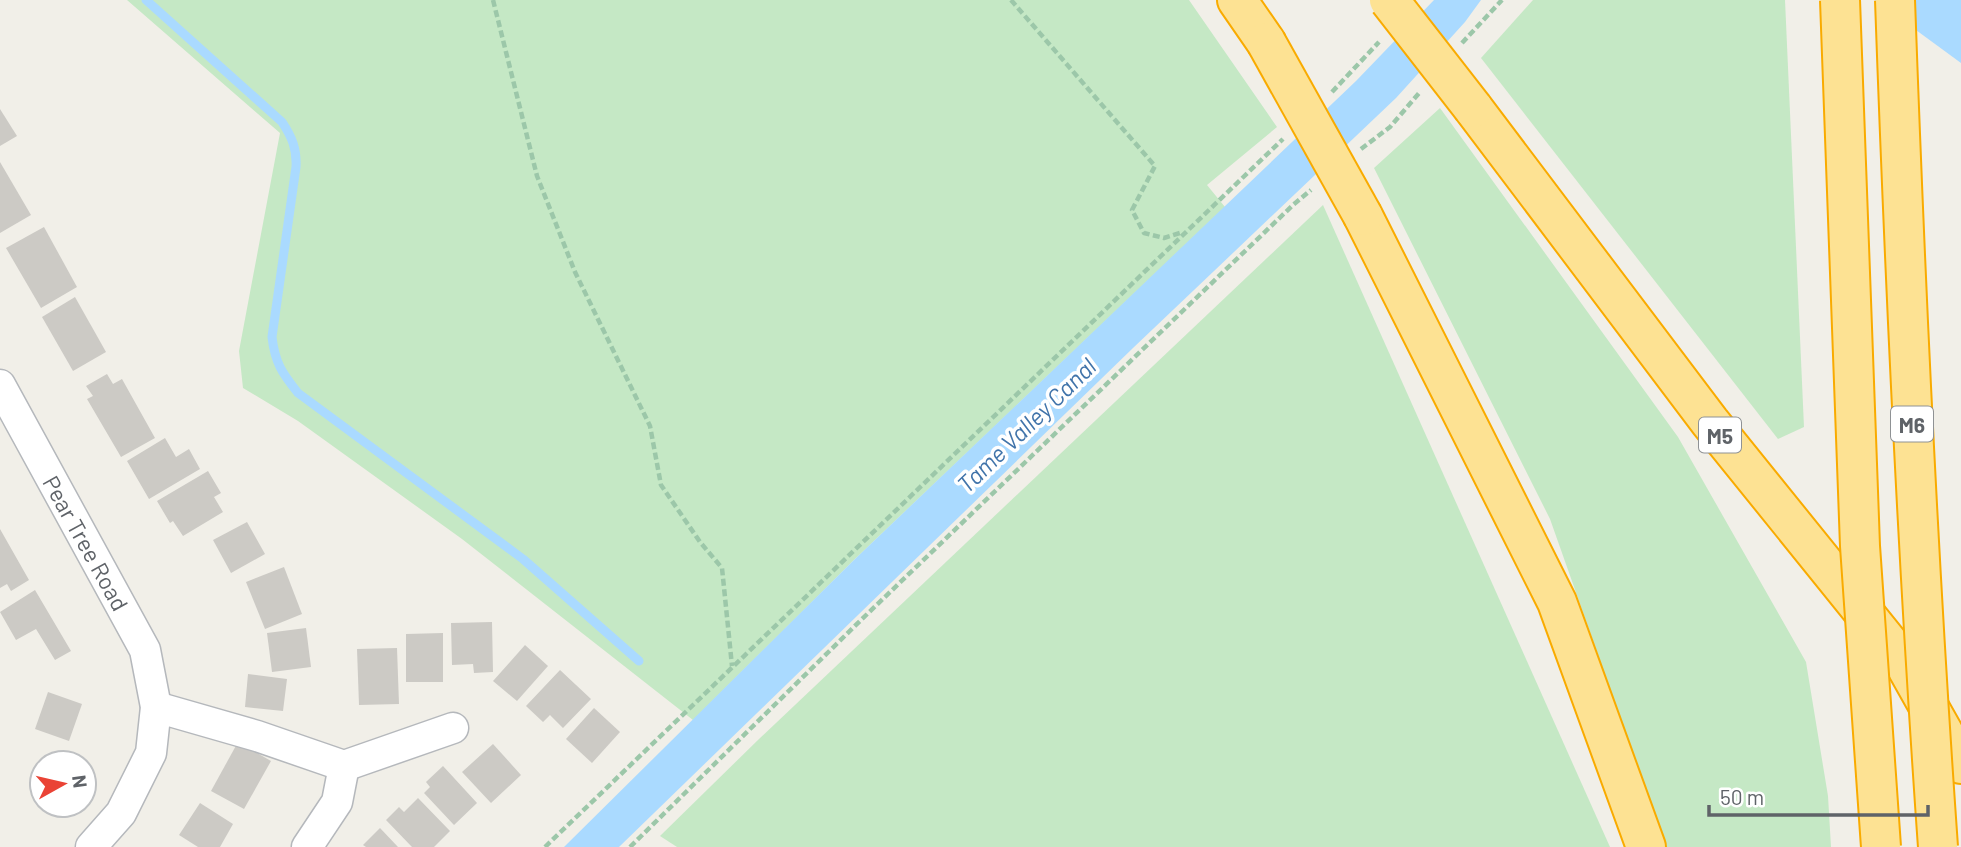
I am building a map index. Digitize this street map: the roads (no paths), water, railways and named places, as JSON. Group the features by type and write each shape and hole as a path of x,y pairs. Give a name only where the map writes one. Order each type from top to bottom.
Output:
{"highway":[{"path":"1237,0 1266,43 1363,216 1556,602 1646,847"},
{"name":"M5","path":"1389,0 1710,422 1903,661 1961,764"},
{"path":"1840,0 1860,546 1881,847"},
{"name":"M6","path":"1895,0 1906,301 1924,658 1938,847"}],"street":[{"name":"Pear Tree Road","path":"0,385 145,650 156,707 151,753 121,813 91,847"},
{"path":"156,707 257,736 344,766 453,728"},
{"path":"307,847 337,802 344,766"}],"water":[{"name":"Tame Valley Canal","path":"1434,0 1481,0 1465,22 1396,98 1133,348 619,847 564,847 855,559 1356,81"},
{"path":"1875,0 1961,0 1961,63"}],"waterway":[{"path":"146,0 282,122 293,143 296,167 272,337 277,361 292,386 523,559 639,661"}]}
